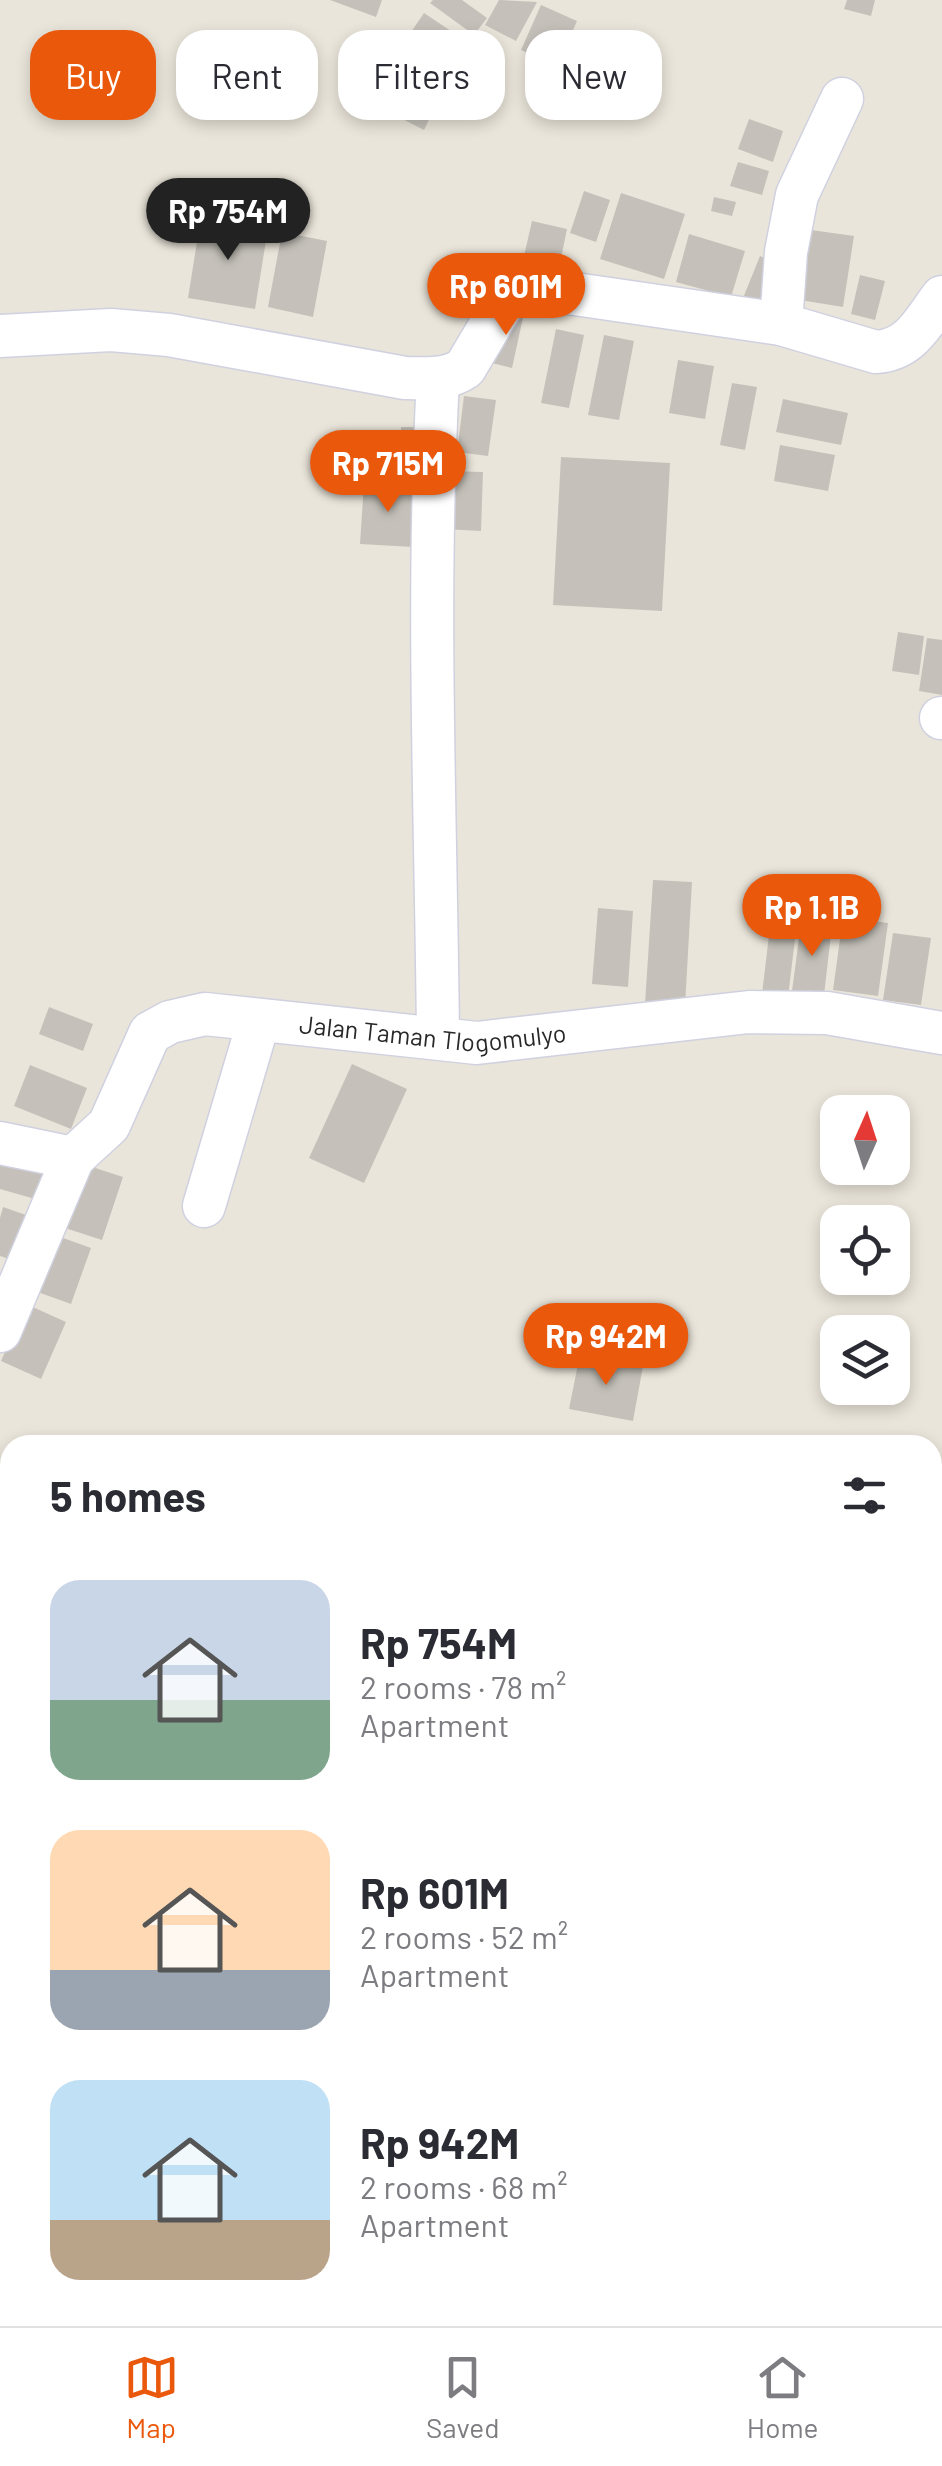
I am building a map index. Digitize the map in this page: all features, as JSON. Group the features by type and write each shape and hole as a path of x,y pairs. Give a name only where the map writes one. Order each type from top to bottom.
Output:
{"street":[{"path":"781,324 786,252 797,195 842,99"},
{"path":"0,336 111,330 169,335 405,378 438,379 465,368 510,292 520,286 781,324 876,352 891,351 911,340 942,297"},
{"path":"438,379 433,654 438,1038"},
{"name":"Jalan Taman Tlogomulyo","path":"74,1158 110,1125 150,1033 170,1022 205,1014 477,1043 749,1012 827,1012 942,1032"},
{"path":"204,1206 259,1020"},
{"path":"0,1143 74,1158 0,1331"}],"building":[{"path":"330,0 382,0 376,17"},
{"path":"462,0 487,18 478,30 467,30 430,3"},
{"path":"499,0 537,2 516,41 505,35 505,30 485,25"},
{"path":"847,0 875,0 871,16 844,9"},
{"path":"541,5 577,21 573,30 530,30"},
{"path":"424,13 450,30 412,30"},
{"path":"749,119 783,131 773,162 738,149"},
{"path":"404,120 429,120 424,130"},
{"path":"738,162 769,171 762,195 730,186"},
{"path":"584,191 610,200 596,242 570,233"},
{"path":"621,193 685,214 664,279 600,259"},
{"path":"714,197 736,202 732,216 711,211"},
{"path":"201,217 268,228 255,309 188,298"},
{"path":"532,221 567,229 560,263 524,256"},
{"path":"811,230 854,236 843,307 800,300"},
{"path":"282,232 327,241 313,317 268,307"},
{"path":"689,234 745,251 731,297 676,282"},
{"path":"760,256 778,264 759,310 741,303"},
{"path":"860,275 885,281 875,320 851,314"},
{"path":"501,308 524,313 512,368 488,362"},
{"path":"556,329 584,335 569,408 541,403"},
{"path":"604,335 634,341 619,420 588,415"},
{"path":"678,360 714,366 705,419 669,413"},
{"path":"732,383 757,387 745,450 720,445"},
{"path":"464,396 496,400 488,456 457,452"},
{"path":"783,399 848,413 841,445 776,432"},
{"path":"401,427 425,427 425,478 400,477"},
{"path":"780,445 835,455 828,491 774,481"},
{"path":"561,457 670,463 662,611 553,605"},
{"path":"445,471 483,472 481,531 443,529"},
{"path":"364,483 417,486 413,547 360,544"},
{"path":"898,632 924,636 919,675 892,671"},
{"path":"927,638 942,640 942,695 919,691"},
{"path":"653,880 692,882 685,1006 645,1004"},
{"path":"775,885 801,889 788,997 762,994"},
{"path":"598,908 633,911 628,987 592,984"},
{"path":"843,917 888,923 878,996 833,990"},
{"path":"801,923 832,926 824,995 792,991"},
{"path":"893,933 931,938 921,1005 883,1000"},
{"path":"49,1007 93,1024 83,1051 39,1034"},
{"path":"352,1064 407,1089 364,1183 309,1158"},
{"path":"30,1065 87,1088 71,1129 14,1106"},
{"path":"0,1155 44,1167 35,1199 0,1189"},
{"path":"83,1164 123,1177 102,1240 62,1227"},
{"path":"3,1207 26,1215 12,1260 0,1256"},
{"path":"52,1234 91,1248 71,1304 32,1290"},
{"path":"26,1304 66,1322 41,1379 1,1361"},
{"path":"580,1354 643,1366 633,1421 569,1409"}]}
